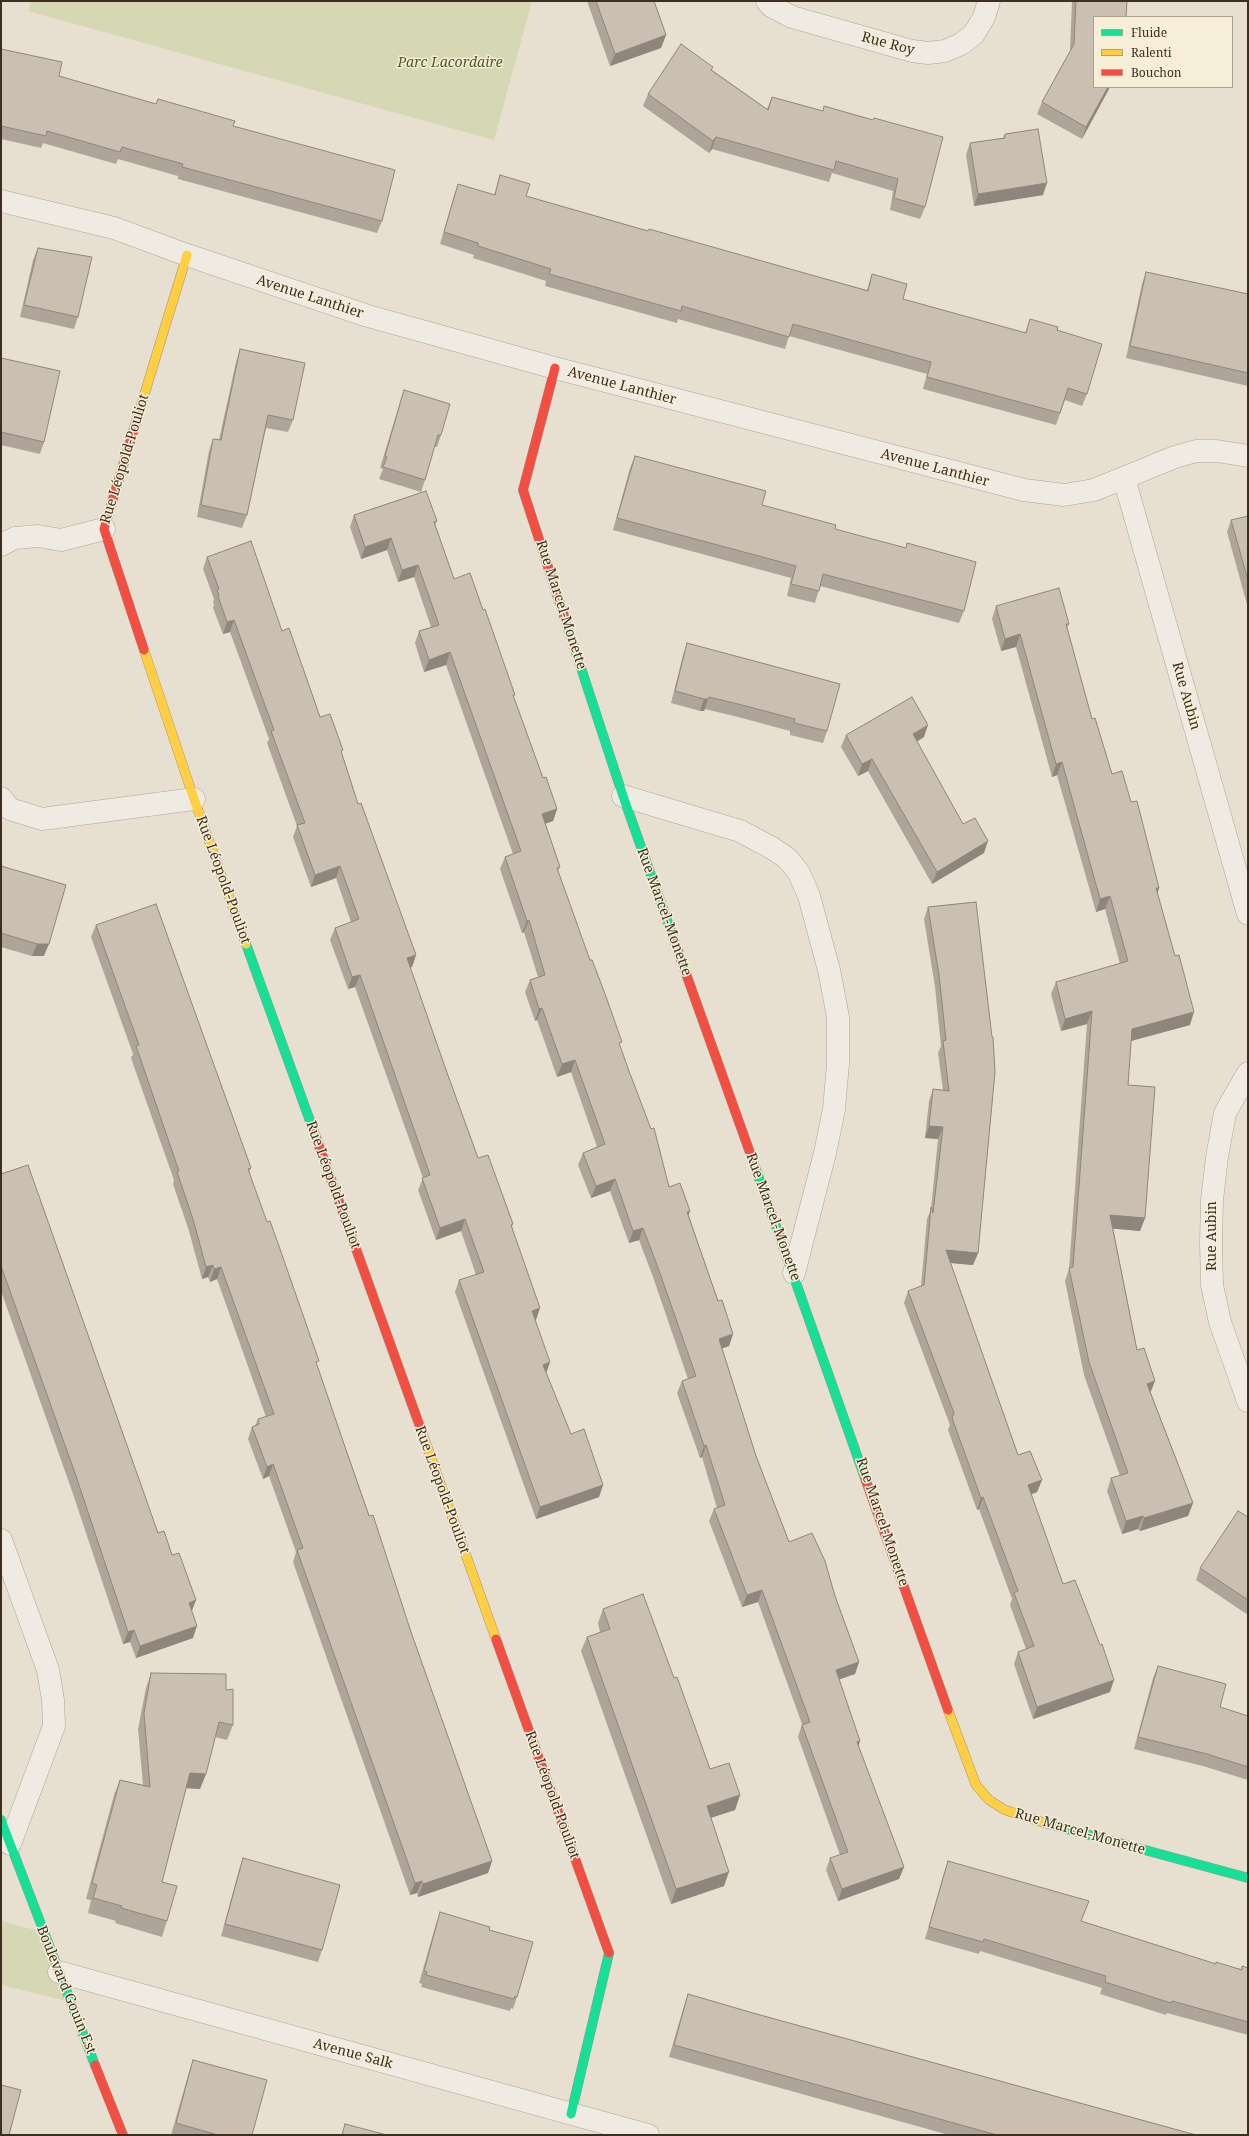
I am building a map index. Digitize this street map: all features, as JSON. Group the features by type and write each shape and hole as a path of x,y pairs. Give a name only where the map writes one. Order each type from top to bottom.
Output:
{"street":[{"name":"Rue Roy","path":"767,1 771,6 792,17 912,51 928,53 961,44 974,34 984,17 989,1"},
{"name":"Avenue Lanthier","path":"1,201 114,228 187,256 368,316 555,368 1024,490 1064,495 1094,490 1175,457 1196,451 1217,451 1248,456"},
{"name":"Rue Léopold-Pouliot","path":"187,256 104,529 194,798 609,1954 571,2114"},
{"name":"Rue Marcel-Monette","path":"555,368 523,490 623,796 965,1758 976,1785 989,1800 1005,1810 1024,1817 1248,1878"},
{"name":"Rue Aubin","path":"1124,478 1248,914"},
{"path":"1,546 15,538 38,536 61,540 104,529"},
{"path":"623,796 740,832 772,848 788,858 799,873 808,896 830,970 838,1017 838,1064 834,1109 794,1274"},
{"path":"1,798 10,809 42,819 194,798"},
{"name":"Rue Aubin","path":"1248,1073 1225,1113 1213,1186 1210,1243 1212,1285 1220,1322 1248,1401"},
{"path":"1,1540 48,1670 53,1700 54,1726 10,1844"},
{"name":"Boulevard Gouin Est","path":"1,1820 59,1972 124,2135"},
{"name":"Avenue Salk","path":"59,1972 648,2135"}],"green space":[{"name":"Parc Lacordaire","path":"31,1 532,1 494,140 28,11"},
{"path":"1,1921 43,1932 71,2002 1,1985"}],"building":[{"path":"596,1 654,1 666,35 615,54"},
{"path":"1076,1 1127,1 1126,16 1093,16 1093,88 1107,88 1086,127 1042,102 1074,44"},
{"path":"681,44 713,67 711,70 768,110 772,97 823,111 824,106 943,137 925,207 894,198 898,179 836,161 834,170 716,137 713,141 648,94"},
{"path":"1,49 62,62 59,76 156,104 158,99 235,121 233,126 395,170 382,221 182,167 183,164 122,147 120,152 47,131 46,136 1,126"},
{"path":"1038,129 1047,183 978,194 970,143 1005,138 1005,134"},
{"path":"500,175 530,184 526,196 868,291 872,274 907,284 903,299 1026,333 1030,319 1058,327 1057,330 1102,344 1087,394 1068,388 1060,413 927,377 931,362 793,324 789,337 682,306 681,311 549,274 551,269 478,246 478,243 444,232 458,184 495,195"},
{"path":"38,248 92,257 78,317 24,305"},
{"path":"1146,272 1248,294 1248,373 1130,346"},
{"path":"240,349 305,363 293,420 268,415 247,515 201,505 213,439 221,440"},
{"path":"1,358 60,371 44,442 1,432"},
{"path":"404,390 450,404 441,435 438,435 425,480 383,467 387,457 385,456"},
{"path":"635,456 766,491 762,505 836,525 835,529 906,548 907,543 976,562 964,611 823,574 819,591 791,584 796,566 617,518"},
{"path":"426,491 437,521 434,522 454,579 470,573 483,610 485,609 515,695 513,695 543,778 546,777 557,809 542,814 560,867 557,868 590,960 592,960 604,991 622,1042 619,1043 629,1071 651,1129 654,1128 669,1187 680,1183 690,1211 687,1212 718,1301 722,1300 733,1334 719,1339 756,1456 789,1542 812,1533 825,1561 835,1596 859,1662 836,1670 860,1741 857,1742 904,1867 842,1889 830,1858 848,1852 802,1725 810,1722 762,1590 747,1595 714,1509 725,1505 706,1445 704,1446 682,1381 696,1376 657,1265 643,1228 633,1231 615,1179 596,1186 583,1153 605,1144 575,1060 562,1064 542,1008 539,1009 530,980 545,975 529,920 527,921 505,857 521,851 450,652 429,660 419,631 439,625 418,565 402,570 391,538 365,547 354,515"},
{"path":"1248,516 1248,580 1231,520"},
{"path":"251,541 282,631 289,628 320,717 330,714 343,750 341,751 358,804 361,803 416,955 407,958 445,1067 478,1158 488,1155 513,1224 511,1225 540,1308 532,1311 550,1362 543,1365 571,1434 584,1429 603,1485 540,1507 459,1280 484,1272 465,1219 440,1228 422,1178 430,1175 360,975 352,977 335,928 359,919 340,866 315,875 297,825 305,823 271,731 274,730 234,620 227,622 218,596 217,590 219,589 207,557"},
{"path":"1059,588 1069,624 1066,624 1092,719 1095,718 1112,774 1122,771 1131,802 1137,801 1159,888 1156,888 1175,956 1179,955 1194,1012 1132,1029 1128,1085 1155,1087 1145,1218 1110,1215 1137,1350 1144,1348 1155,1381 1147,1384 1193,1503 1144,1518 1143,1516 1126,1521 1111,1478 1128,1473 1089,1362 1069,1268 1073,1267 1092,1011 1065,1019 1056,982 1128,961 1110,896 1100,899 1062,762 1056,764 1020,634 1005,639 996,606"},
{"path":"687,643 840,684 827,731 794,723 795,719 742,705 709,697 708,699 704,699 675,691"},
{"path":"912,697 928,725 913,734 963,824 975,818 988,841 937,872 872,759 862,764 846,735"},
{"path":"1,866 66,885 49,944 37,944 1,933"},
{"path":"976,902 993,1037 995,1072 978,1253 946,1250 1018,1455 1030,1451 1042,1480 1028,1485 1063,1584 1075,1580 1100,1645 1102,1644 1114,1680 1037,1707 1018,1652 1034,1646 1014,1593 1018,1591 983,1497 981,1498 952,1418 954,1413 908,1291 924,1285 931,1207 933,1213 943,1127 929,1126 933,1089 949,1091 943,1041 946,1040 939,975 928,907"},
{"path":"156,904 251,1168 248,1169 267,1222 270,1221 280,1249 319,1361 316,1362 344,1444 369,1516 373,1515 411,1632 492,1861 423,1884 422,1881 415,1883 297,1550 303,1548 273,1464 267,1467 252,1427 259,1424 258,1419 274,1414 221,1267 214,1269 213,1265 206,1267 193,1219 177,1172 179,1171 136,1046 139,1045 96,925"},
{"path":"28,1165 158,1533 164,1531 172,1555 179,1553 196,1600 189,1603 197,1626 140,1646 134,1630 128,1632 76,1476 1,1266 1,1174"},
{"path":"1238,1511 1248,1517 1248,1600 1200,1568"},
{"path":"643,1594 674,1678 677,1677 710,1769 729,1763 740,1795 707,1806 729,1872 676,1889 587,1637 610,1629 603,1609"},
{"path":"1158,1666 1226,1684 1220,1707 1248,1716 1248,1767 1207,1754 1138,1737"},
{"path":"151,1673 226,1674 226,1690 233,1689 233,1725 219,1722 206,1774 190,1773 162,1882 177,1886 167,1921 121,1908 122,1906 93,1898 97,1885 92,1883 120,1780 150,1787 144,1713"},
{"path":"243,1858 340,1885 322,1950 225,1924"},
{"path":"948,1861 1089,1901 1081,1921 1216,1964 1216,1962 1242,1970 1242,1966 1248,1968 1248,2022 1172,2001 1171,2003 1105,1982 1106,1976 984,1939 983,1942 929,1927"},
{"path":"440,1912 490,1927 489,1930 533,1942 517,1997 515,1996 514,1999 426,1975 427,1972 424,1971"},
{"path":"688,1994 1196,2135 997,2135 674,2045"},
{"path":"193,2060 267,2080 252,2135 218,2135 176,2123"},
{"path":"1,2085 21,2090 9,2135 1,2135"},
{"path":"345,2124 387,2135 342,2135"}],"traffic: fast":[{"path":"565,619 623,796 674,940"},
{"path":"246,944 314,1132"},
{"path":"754,1164 865,1478"},
{"path":"1,1820 95,2065"},
{"path":"1045,1823 1248,1878"},
{"path":"571,2114 609,1953"}],"traffic: slow":[{"path":"139,412 187,255"},
{"path":"144,650 194,799 246,944"},
{"path":"419,1424 496,1639"},
{"path":"948,1710 976,1785 989,1800 1005,1810 1045,1823"}],"traffic: jam":[{"path":"555,368 523,490 565,619"},
{"path":"139,412 104,529 144,650"},
{"path":"674,940 754,1164"},
{"path":"314,1132 419,1424"},
{"path":"865,1478 948,1710"},
{"path":"496,1639 609,1953"},
{"path":"95,2065 123,2135"}]}
